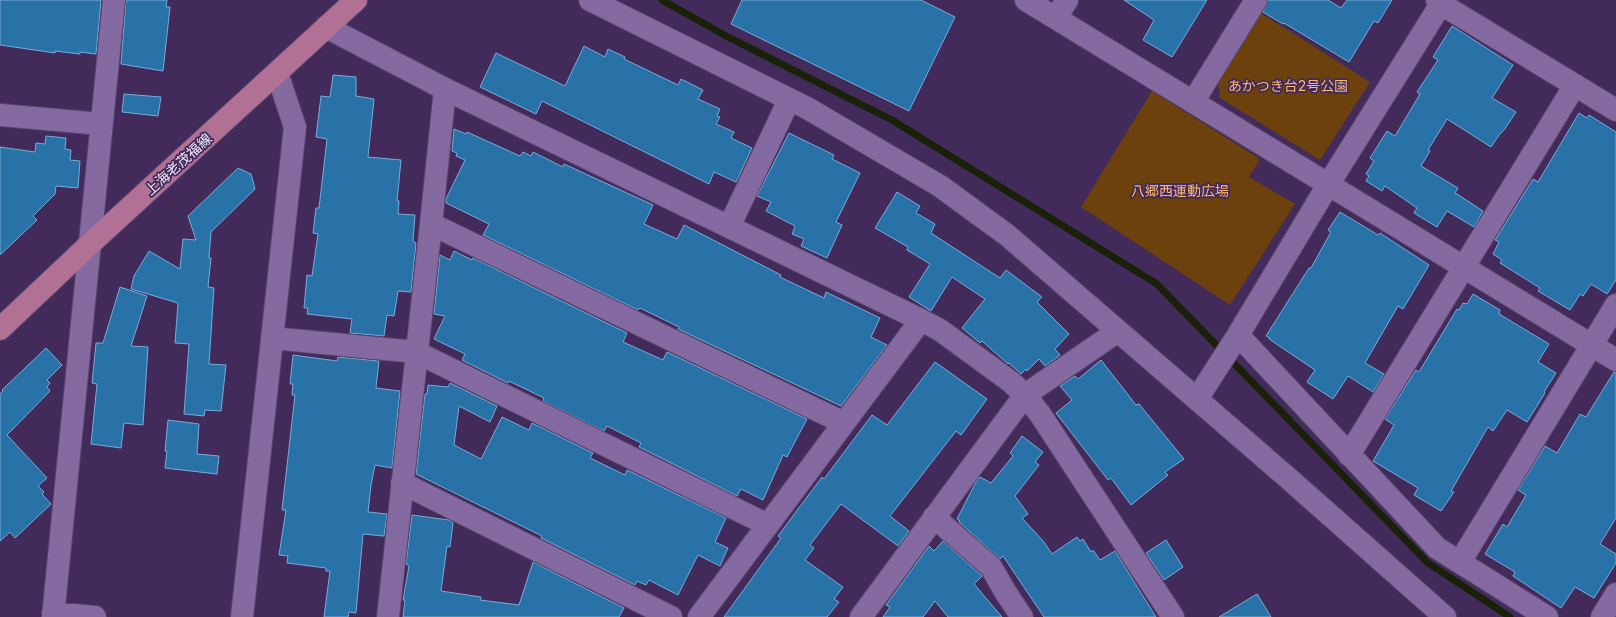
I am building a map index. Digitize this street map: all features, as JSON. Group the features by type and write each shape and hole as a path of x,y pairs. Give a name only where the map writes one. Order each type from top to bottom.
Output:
{"main road":[{"name":"上海老茂福線","path":"0,329 356,0"}],"street":[{"path":"95,617 53,615 114,0"},
{"path":"590,0 807,108 940,186 1007,235 1197,399 1445,617"},
{"path":"1026,0 1616,360"},
{"path":"1056,18 1067,0"},
{"path":"1193,102 1256,0"},
{"path":"1197,399 1235,340 1439,2 1616,110"},
{"path":"326,27 445,89 940,330 971,352 1025,395 1040,414 1173,617"},
{"path":"242,617 295,127 277,74"},
{"path":"1349,455 1575,85"},
{"path":"388,617 445,89"},
{"path":"730,227 789,100"},
{"path":"0,115 101,124"},
{"path":"431,224 844,423"},
{"path":"1460,562 1616,306"},
{"path":"699,617 920,320"},
{"path":"861,617 1025,395 1118,331"},
{"path":"272,338 416,352 768,525"},
{"path":"1235,340 1349,455 1437,548 1547,617"},
{"path":"402,483 671,617"},
{"path":"934,517 991,567 1022,617"},
{"path":"1602,617 1616,594"}],"green space":[{"name":"あかつき台2号公園","path":"1261,13 1370,82 1320,160 1220,98 1218,83"},
{"name":"八郷西運動広場","path":"1152,91 1260,159 1249,177 1295,204 1230,305 1081,207"}],"building":[{"path":"0,0 101,0 96,54 55,51 55,53 0,45"},
{"path":"126,0 167,0 166,7 170,7 163,71 121,64"},
{"path":"742,0 921,0 955,17 909,111 731,24"},
{"path":"1124,0 1207,0 1172,57 1143,40 1154,20"},
{"path":"1268,0 1328,0 1341,8 1347,0 1392,0 1378,23 1374,21 1349,62 1263,12"},
{"path":"1452,26 1513,65 1492,98 1516,112 1491,147 1447,119 1428,150 1430,151 1421,166 1458,188 1455,193 1483,211 1474,227 1447,211 1437,227 1414,213 1417,208 1385,186 1382,191 1366,181 1369,176 1366,174 1374,161 1370,158 1387,131 1395,136 1420,94 1417,92 1438,60 1433,57"},
{"path":"584,46 605,57 608,49 625,57 624,59 678,85 681,79 703,90 698,99 720,109 717,116 720,117 716,124 734,132 731,138 752,148 736,182 714,172 709,184 542,101 536,114 480,87 496,53 565,86"},
{"path":"333,75 356,77 356,96 374,99 368,157 401,160 397,201 399,201 398,214 415,215 413,241 416,243 411,292 398,291 394,316 387,315 384,336 350,333 352,319 307,314 308,308 304,308 307,275 312,276 318,234 313,233 316,208 319,208 327,139 316,137 321,96 330,97"},
{"path":"124,94 161,97 158,116 122,112"},
{"path":"1579,113 1587,118 1589,115 1616,132 1616,280 1607,294 1591,284 1583,296 1580,294 1570,310 1538,291 1540,288 1500,263 1502,260 1493,254 1499,242 1495,240 1533,179 1538,182"},
{"path":"454,129 466,134 467,132 520,156 523,152 531,156 533,152 563,167 564,164 653,205 644,224 677,239 684,225 781,275 780,277 824,298 826,292 880,318 871,337 887,345 841,406 678,329 679,327 640,308 638,310 483,235 489,224 446,203 446,199 465,160 456,156 457,153 452,151"},
{"path":"789,133 834,155 832,159 860,173 836,222 842,225 827,258 801,246 804,239 792,234 795,226 766,211 771,202 757,196"},
{"path":"46,136 66,138 65,149 71,150 70,160 80,161 78,188 56,186 55,194 33,216 37,220 0,255 0,147 35,152 36,143 45,144"},
{"path":"238,168 251,174 255,189 211,232 209,258 211,258 208,287 214,288 209,364 226,365 221,411 205,410 204,416 184,414 189,344 175,343 178,303 131,289 134,276 149,251 180,269 183,239 196,240 188,216"},
{"path":"897,192 920,206 916,213 935,224 931,233 1000,278 1006,270 1042,297 1037,302 1069,334 1055,349 1060,355 1045,366 1039,359 1027,371 1026,369 1021,374 982,341 980,343 962,328 985,299 952,277 931,311 909,297 930,264 907,250 908,247 875,228"},
{"path":"1340,212 1378,235 1380,233 1429,265 1403,309 1398,306 1365,363 1384,374 1373,392 1348,376 1333,399 1307,382 1315,370 1266,336 1309,268 1311,268 1331,232 1328,230"},
{"path":"454,251 472,260 473,258 627,333 623,342 663,360 667,352 807,419 787,457 783,455 763,500 741,489 737,496 639,447 641,443 607,426 604,431 543,401 544,398 509,381 508,383 462,360 465,354 434,339 445,316 434,314 440,255 450,260"},
{"path":"120,287 147,296 131,346 148,347 143,425 124,423 121,448 91,444 97,384 92,383 96,343 103,343"},
{"path":"1473,294 1500,310 1499,314 1549,344 1538,362 1556,373 1527,422 1507,410 1493,431 1488,427 1451,491 1454,492 1441,511 1414,495 1418,488 1373,461 1394,425 1385,419 1416,370 1419,372 1457,309 1459,310 1463,303 1467,304"},
{"path":"46,348 62,365 47,380 50,383 47,387 50,391 7,435 47,478 38,486 44,492 42,494 51,504 15,538 10,532 0,541 0,394 3,391 2,390"},
{"path":"293,355 337,361 338,357 379,361 376,388 400,391 392,468 375,465 368,512 387,514 384,536 363,534 356,613 349,612 348,617 324,617 330,571 326,571 326,568 287,563 288,556 279,555 286,510 282,510 295,395 292,395 293,384 290,384"},
{"path":"1101,360 1136,405 1139,404 1184,459 1165,472 1168,475 1131,505 1111,478 1108,480 1056,413 1072,400 1060,386 1075,376 1078,379"},
{"path":"935,362 987,399 961,435 956,431 890,516 909,531 898,546 841,504 810,545 814,548 805,560 843,587 834,599 839,602 827,617 724,617 781,538 778,536 822,477 824,479 872,415 887,425"},
{"path":"1614,372 1616,372 1616,518 1600,544 1616,554 1616,563 1594,598 1575,587 1561,608 1513,576 1515,572 1485,554 1503,524 1507,527 1526,495 1518,490 1545,446 1557,453 1580,414 1586,417"},
{"path":"450,383 497,406 490,422 459,406 454,445 481,459 502,417 529,430 532,423 593,453 590,458 625,475 627,470 726,518 715,542 728,548 720,566 698,555 678,595 649,580 646,585 637,581 635,585 541,538 542,536 416,474 425,394 427,394 428,385 448,387"},
{"path":"168,420 199,424 197,454 219,456 217,474 165,468"},
{"path":"1022,436 1043,452 1035,462 1039,465 1015,496 1028,514 1022,518 1044,542 1052,554 1077,537 1080,541 1083,539 1091,552 1093,550 1100,560 1115,551 1156,617 1044,617 1003,556 1000,559 959,522 960,521 957,519 977,480 980,477 991,483 1013,456 1010,453"},
{"path":"412,515 449,520 453,523 450,547 447,546 441,591 481,597 480,600 519,605 533,562 624,608 619,617 403,617 405,600 403,600 409,566 406,564"},
{"path":"1166,540 1183,567 1164,580 1146,553"},
{"path":"943,541 982,576 974,584 1002,617 948,617 935,601 923,617 883,617 890,607 886,605 929,546 934,551"},
{"path":"1257,594 1271,617 1219,617"}],"waterway":[{"path":"662,0 726,36 892,120 1157,284 1428,563 1510,617"}]}
